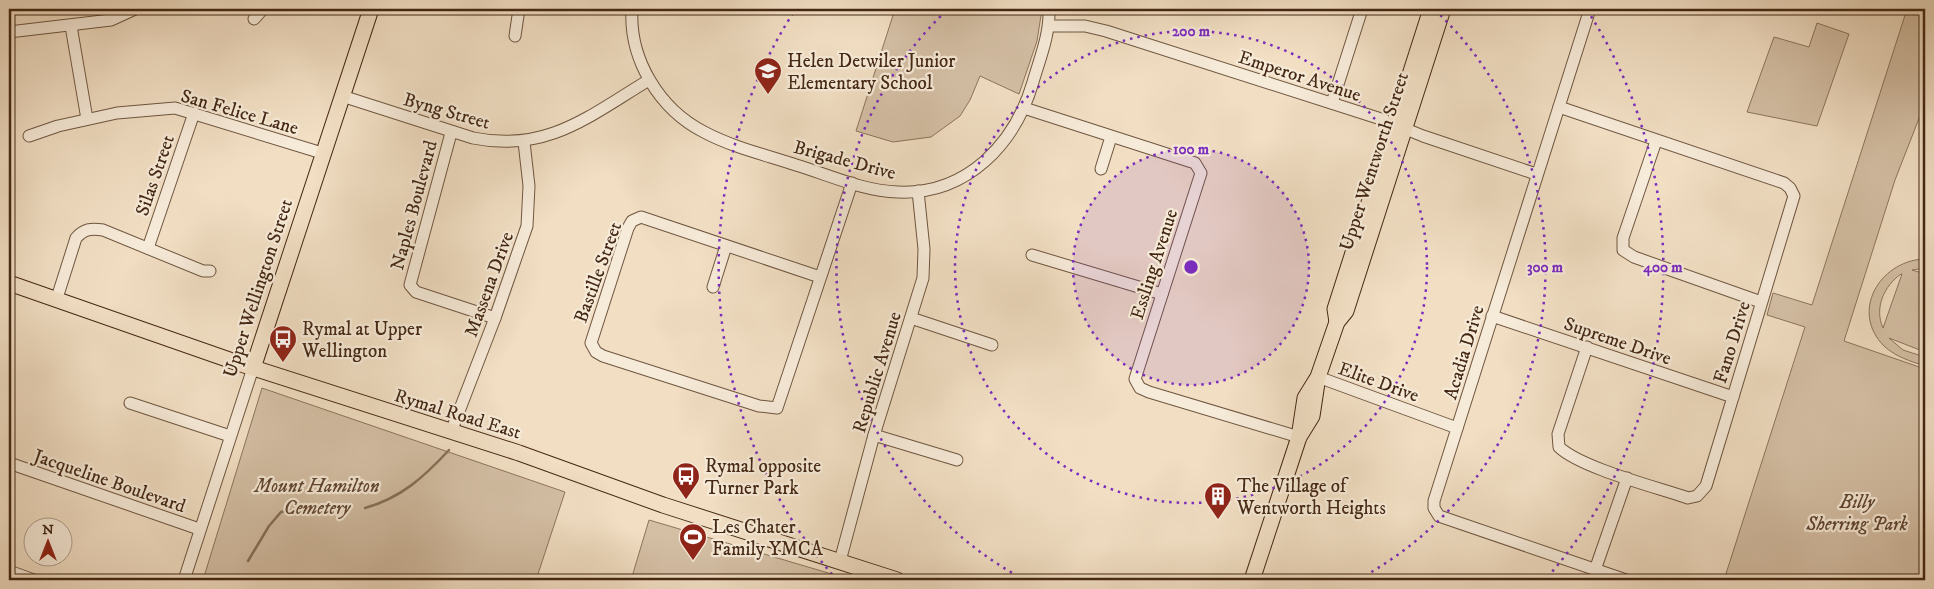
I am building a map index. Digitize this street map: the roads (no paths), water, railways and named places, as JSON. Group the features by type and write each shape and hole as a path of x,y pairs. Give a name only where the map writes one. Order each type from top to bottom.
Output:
{"main road":[{"name":"Upper Wellington Street","path":"253,368 322,153 371,9"},
{"name":"Upper Wentworth Street","path":"1399,126 1431,9"},
{"name":"Upper Wentworth Street","path":"1252,580 1299,438 1312,416 1318,377 1336,322 1335,309 1399,126 1443,9"},
{"name":"Rymal Road East","path":"9,283 57,298 253,368 519,453 663,505 897,580"}],"street":[{"path":"9,32 112,20 135,9"},
{"path":"254,19 263,9"},
{"path":"515,36 519,9"},
{"name":"Brigade Drive","path":"632,9 632,32 638,54 649,80 679,116 706,134 852,183 898,192 918,191 950,182 984,163 1006,139 1024,108 1049,26 1049,9"},
{"path":"1332,103 1362,9"},
{"name":"Acadia Drive","path":"1590,9 1536,174 1434,501 1434,508 1439,516 1626,580"},
{"path":"70,26 87,119"},
{"name":"Emperor Avenue","path":"1049,26 1085,26 1106,31 1332,103 1536,174"},
{"name":"Byng Street","path":"342,96 451,133 491,142 524,142 566,129 649,80"},
{"name":"Fano Drive","path":"1559,107 1656,142 1784,183 1790,188 1794,196 1706,486 1698,496 1688,498 1627,478 1568,456 1559,447 1558,434 1587,348"},
{"name":"San Felice Lane","path":"29,136 87,119 159,108 175,108 194,112 322,153"},
{"name":"Essling Avenue","path":"1024,108 1195,163 1201,172 1135,379 1140,388 1299,438"},
{"name":"Silas Street","path":"148,248 194,112"},
{"name":"Naples Boulevard","path":"451,133 410,285 416,292 495,318"},
{"path":"1101,169 1111,137"},
{"name":"Massena Drive","path":"451,432 495,318 527,226 529,186 524,142"},
{"path":"1656,142 1623,238 1623,250 1634,257 1761,302"},
{"name":"Bastille Street","path":"820,277 641,217 632,221 591,337 591,343 596,352 759,406 777,408 852,183"},
{"name":"Republic Avenue","path":"840,561 874,435 920,291 924,263 918,191"},
{"path":"57,298 76,238 81,232 91,228 103,230 203,271 210,271"},
{"path":"713,286 726,246"},
{"path":"1032,255 1162,294"},
{"name":"Supreme Drive","path":"1492,316 1733,397"},
{"path":"911,318 992,345"},
{"name":"Upper Wellington Street","path":"184,580 199,529 253,368"},
{"name":"Elite Drive","path":"1318,377 1457,428"},
{"path":"130,403 230,436"},
{"path":"874,435 957,460"},
{"name":"Jacqueline Boulevard","path":"10,468 199,529"},
{"path":"1595,570 1627,478"},
{"path":"9,571 34,580"}],"waterway":[{"path":"365,508 390,499 401,492 421,478 449,450"},
{"path":"248,561 269,526 281,512 301,509"}],"place":[{"name":"Helen Detwiler Junior Elementary School","path":"768,95"},
{"name":"Rymal at Upper Wellington","path":"283,363"},
{"name":"Rymal opposite Turner Park","path":"686,500"},
{"name":"The Village of Wentworth Heights","path":"1218,520"},
{"name":"Les Chater Family YMCA","path":"693,561"}],"park label":[{"name":"Mount Hamilton Cemetery","path":"317,496"},
{"name":"Billy Sherring Park","path":"1857,512"}]}
